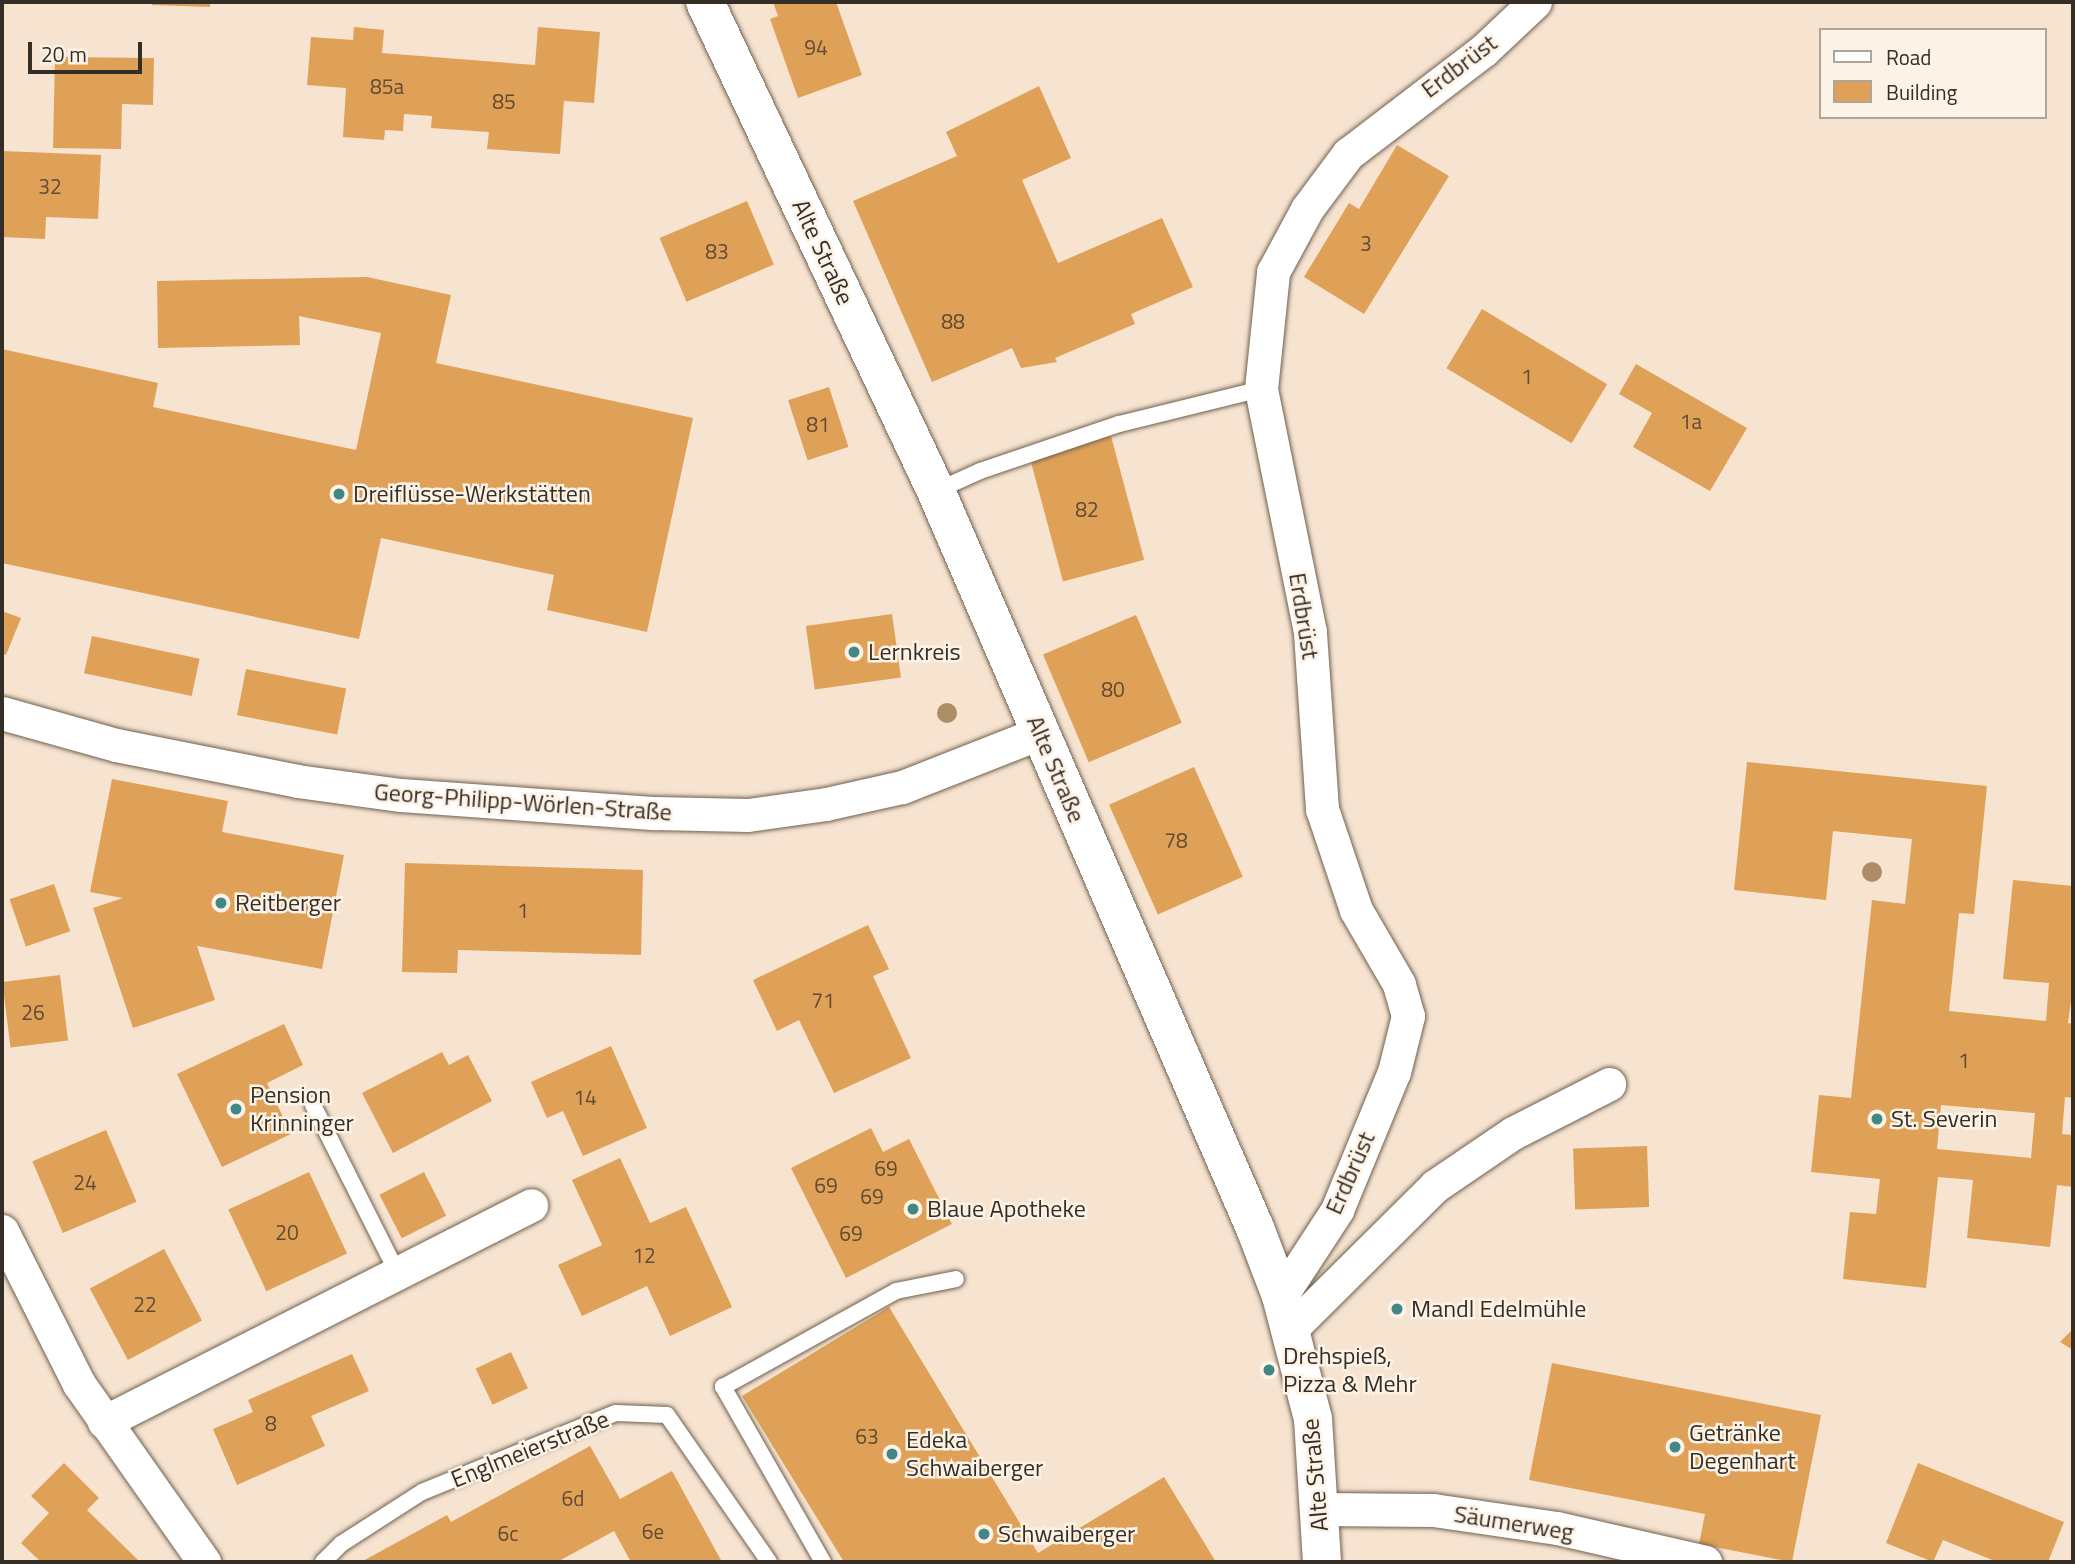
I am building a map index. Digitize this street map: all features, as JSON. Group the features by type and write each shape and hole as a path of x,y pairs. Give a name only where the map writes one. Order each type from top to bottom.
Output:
{"street":[{"name":"Alte Straße","path":"705,2 936,491 1215,1132 1285,1313 1312,1419 1322,1562"},
{"name":"Erdbrüst","path":"1285,1313 1337,1210 1394,1072 1408,1016 1399,984 1356,910 1322,809 1310,632 1261,389 1273,272 1307,209 1348,154 1484,50 1535,2"},
{"name":"Georg-Philipp-Wörlen-Straße","path":"2,713 116,745 297,781 401,795 669,814 747,815 826,804 902,787 1040,733"},
{"path":"1285,1313 1435,1186 1513,1133 1609,1084"},
{"path":"104,1422 531,1205"},
{"path":"2,1231 79,1384 204,1562"},
{"name":"Säumerweg","path":"1319,1509 1433,1510 1558,1528 1705,1562"}],"lane":[{"path":"936,491 980,471 1119,424 1261,389"},
{"path":"313,1105 398,1274"},
{"path":"823,1562 723,1387 896,1291 956,1279"},
{"name":"Englmeierstraße","path":"323,1562 341,1544 422,1492 616,1413 667,1415 769,1562"}],"building":[{"path":"152,2 210,2 210,7 152,5"},
{"path":"773,2 836,2 862,75 798,98 770,19 778,16"},
{"path":"354,27 384,30 382,53 535,65 538,27 600,32 594,103 564,101 560,154 487,149 489,132 431,128 432,116 404,114 403,131 385,130 384,140 343,137 346,88 307,85 311,37 353,40"},
{"path":"55,57 154,58 153,105 122,104 121,149 53,148"},
{"path":"1039,86 1071,158 1022,180 1058,263 1162,218 1193,287 1131,314 1135,324 1055,358 1057,362 1021,368 1012,348 932,382 853,201 957,156 946,132"},
{"path":"1397,145 1449,176 1364,314 1304,277 1349,203 1359,209"},
{"path":"2,151 101,155 98,219 46,217 45,239 2,237"},
{"path":"747,201 774,265 687,302 660,238"},
{"name":"Dreiflüsse-Werkstätten","path":"367,277 451,295 436,363 693,418 647,632 547,610 554,575 381,538 359,639 2,563 2,349 158,383 153,407 356,450 381,333 299,316 300,345 158,348 157,281"},
{"path":"1482,309 1607,384 1572,443 1446,368"},
{"path":"1636,364 1747,428 1710,491 1633,447 1652,413 1619,394"},
{"path":"829,387 848,447 808,460 788,400"},
{"path":"1111,436 1144,560 1063,581 1030,458"},
{"path":"2,611 21,618 6,655 2,653"},
{"name":"Lernkreis","path":"892,614 901,677 815,689 806,626"},
{"path":"1136,615 1182,723 1089,762 1043,654"},
{"path":"92,636 200,659 192,696 84,673"},
{"path":"246,669 346,688 337,735 237,715"},
{"path":"1747,762 1987,786 1974,914 1959,913 1949,1011 2046,1021 2049,983 2003,979 2013,880 2073,886 2073,986 2068,1023 2073,1024 2073,1098 2065,1097 2062,1134 2073,1135 2073,1187 2057,1185 2050,1247 1967,1238 1973,1180 1938,1177 1926,1288 1843,1279 1850,1212 1876,1214 1880,1179 1811,1172 1819,1095 1851,1098 1872,900 1905,904 1912,839 1833,831 1826,900 1734,890","holes":["1941,1105 2035,1113 2031,1158 1937,1149"]},
{"path":"1194,767 1243,877 1158,914 1109,805"},
{"name":"Reitberger","path":"112,779 228,801 222,832 344,855 322,969 197,946 215,1000 133,1028 93,908 123,898 90,892"},
{"path":"405,863 643,870 641,955 458,950 457,973 402,972"},
{"path":"54,884 70,931 26,947 10,899"},
{"path":"868,925 889,969 873,976 911,1058 834,1093 799,1020 777,1031 753,980"},
{"path":"60,975 68,1041 10,1048 2,982"},
{"name":"Pension Krinninger","path":"284,1024 303,1065 267,1083 291,1134 222,1167 177,1074"},
{"path":"611,1046 647,1128 583,1156 563,1111 547,1118 531,1082"},
{"path":"442,1052 449,1065 468,1055 492,1101 393,1153 362,1093"},
{"path":"871,1128 883,1152 909,1139 952,1224 846,1278 791,1168"},
{"path":"106,1130 136,1202 63,1233 32,1161"},
{"path":"1647,1146 1649,1207 1575,1210 1573,1149"},
{"path":"620,1158 650,1223 686,1207 732,1307 670,1336 647,1286 582,1316 558,1265 602,1245 572,1180"},
{"path":"309,1172 347,1254 266,1291 228,1210"},
{"path":"424,1172 446,1216 402,1238 379,1195"},
{"path":"164,1249 202,1321 128,1360 90,1288"},
{"path":"889,1307 1038,1553 1164,1477 1216,1562 844,1562 742,1396"},
{"path":"2073,1329 2073,1350 2060,1342"},
{"path":"511,1352 528,1388 493,1405 476,1368"},
{"path":"352,1354 369,1391 311,1416 325,1446 237,1485 213,1429 253,1412 248,1400"},
{"name":"Getränke Degenhart","path":"1552,1363 1821,1415 1792,1562 1699,1544 1705,1514 1529,1480"},
{"path":"590,1446 620,1499 672,1471 722,1562 631,1562 614,1531 557,1562 361,1562 447,1515 451,1522"},
{"path":"64,1463 99,1498 87,1510 140,1562 41,1562 21,1543 49,1513 31,1496"},
{"path":"1918,1463 2064,1522 2048,1562 1997,1562 1943,1540 1933,1562 1886,1543"}],"place":[{"name":"Dreiflüsse-Werkstätten","path":"339,494"},
{"name":"Lernkreis","path":"854,652"},
{"name":"Reitberger","path":"221,903"},
{"name":"Pension Krinninger","path":"236,1109"},
{"name":"St. Severin","path":"1877,1119"},
{"name":"Blaue Apotheke","path":"913,1209"},
{"name":"Mandl Edelmühle","path":"1397,1309"},
{"name":"Drehspieß, Pizza & Mehr","path":"1269,1370"},
{"name":"Getränke Degenhart","path":"1675,1447"},
{"name":"Edeka Schwaiberger","path":"892,1454"},
{"name":"Schwaiberger","path":"984,1534"}]}
